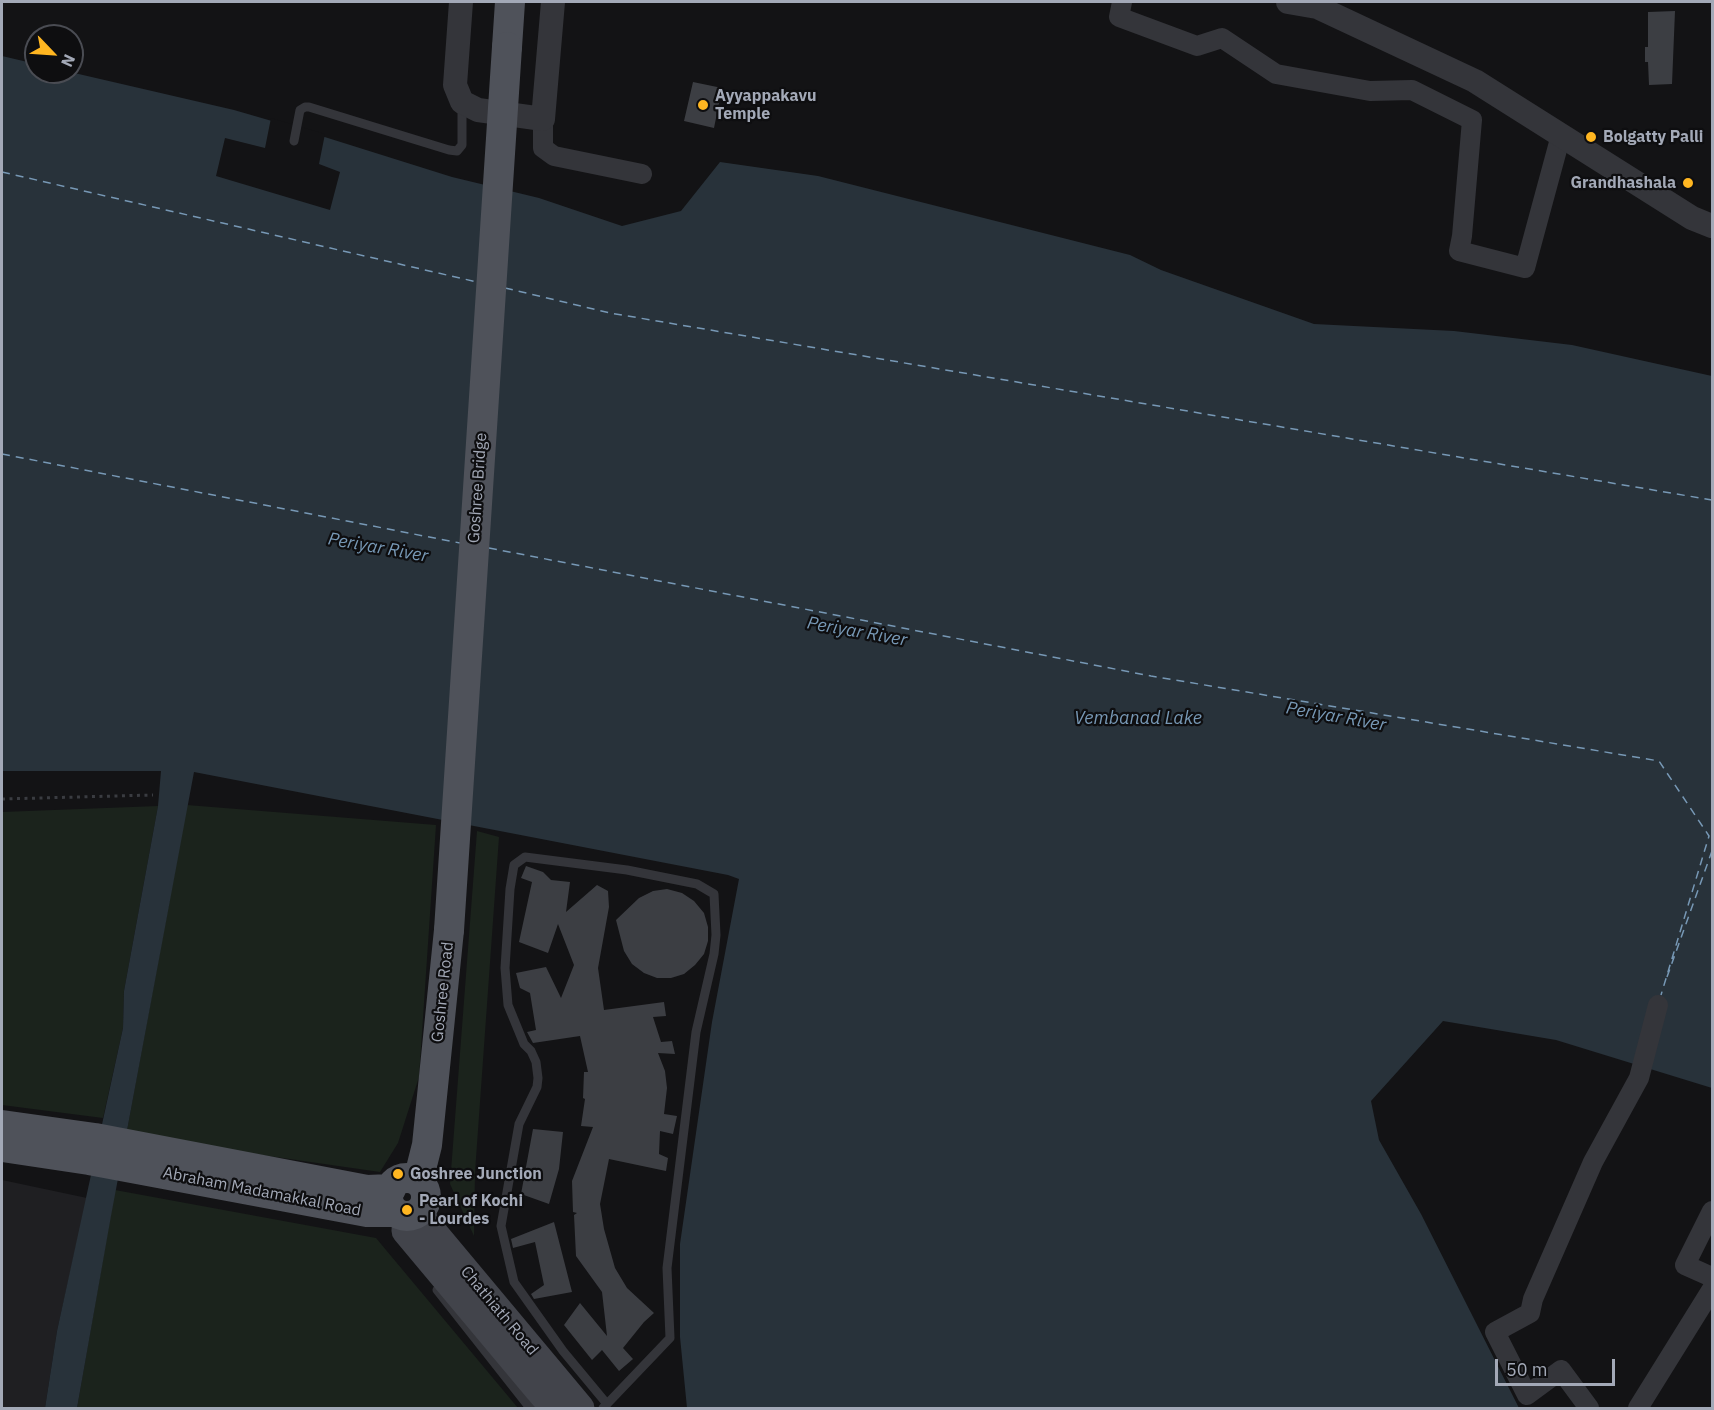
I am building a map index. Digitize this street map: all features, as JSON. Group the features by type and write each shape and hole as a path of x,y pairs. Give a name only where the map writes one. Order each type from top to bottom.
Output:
{"main road":[{"name":"Goshree Bridge","path":"449,930 510,2"},
{"name":"Goshree Road","path":"400,1213 428,1145 449,930"},
{"path":"2,1125 92,1149"},
{"path":"2,1147 92,1149"},
{"name":"Abraham Madamakkal Road","path":"92,1149 367,1212 400,1213"},
{"name":"Chathiath Road","path":"400,1213 553,1408"},
{"name":"Chathiath Road","path":"400,1213 581,1408"}],"street":[{"path":"461,2 455,85 462,102 478,110 543,119"},
{"path":"553,2 543,119 543,148 554,156 642,174"},
{"path":"1122,2 1119,18 1197,46 1222,38 1276,74 1370,91 1412,90 1472,120 1459,251 1526,268 1561,135"},
{"path":"1288,2 1317,8 1475,81 1692,218 1713,226"},
{"path":"1589,1408 1561,1370 1527,1395 1495,1332 1530,1313 1533,1299 1593,1162 1639,1077 1658,1005"},
{"path":"1713,1211 1685,1265 1713,1277"},
{"path":"1638,1408 1713,1289"}],"lane":[{"path":"294,141 300,110 309,107 457,151 462,146 462,102"},
{"path":"525,856 627,870 697,884 714,894 716,936 714,954 696,1032 667,1268 670,1338 605,1406 514,1282 501,1226 519,1124 537,1087 538,1078 536,1062 531,1051 524,1044 508,1005 506,968 510,889 513,865 525,856"},
{"path":"431,1282 530,1408"}],"path":[{"path":"2,799 153,795"}],"shaded area":[{"path":"187,805 436,825 419,1077 398,1143 380,1172 220,1149 127,1130"},
{"path":"158,806 124,991 123,1028 103,1118 2,1105 2,812"},
{"path":"477,831 499,837 475,1172 474,1236 450,1184"},
{"path":"2,1180 87,1198 57,1331 45,1408 2,1408"},
{"path":"115,1190 376,1238 518,1408 77,1408"}],"water":[{"name":"Vembanad Lake","path":"2,56 24,61 24,84 84,84 84,75 234,110 452,177 539,198 622,226 681,211 720,162 818,176 1130,255 1161,270 1314,324 1454,331 1572,345 1712,376 1712,1088 1556,1040 1443,1021 1371,1101 1379,1140 1421,1214 1519,1408 687,1408 680,1337 680,1244 712,1022 739,879 728,875 194,772 77,1408 45,1408 57,1331 123,1028 124,991 158,806 161,771 2,771"}],"pier":[{"path":"271,118 325,134 319,164 340,172 330,210 216,176 225,138 265,148"}],"building":[{"path":"1675,11 1672,84 1649,85 1648,62 1645,62 1645,47 1648,47 1648,12"},
{"name":"Ayyappakavu Temple","path":"693,82 722,88 714,128 684,121"},
{"path":"526,866 543,872 551,880 570,882 566,912 597,885 608,891 609,907 598,968 604,1010 664,1002 666,1016 653,1017 661,1042 672,1041 675,1054 658,1053 665,1071 667,1088 664,1114 677,1116 673,1134 660,1131 659,1154 668,1158 666,1171 609,1159 600,1204 604,1229 615,1268 627,1288 654,1313 623,1348 633,1359 619,1371 602,1350 592,1360 564,1325 580,1303 607,1336 602,1292 576,1256 574,1215 577,1213 573,1212 572,1181 593,1127 581,1126 585,1099 583,1098 584,1072 588,1072 580,1036 533,1043 527,1032 536,1030 530,993 520,988 516,973 546,967 561,998 574,965 558,924 548,953 519,942 532,882 521,878"},
{"path":"667,889 682,893 694,901 704,913 708,927 708,941 704,954 684,974 671,978 657,978 644,973 632,964 624,951 616,920 639,898 653,891"},
{"path":"533,1129 563,1132 559,1169 549,1204 521,1194"},
{"path":"554,1222 572,1292 534,1299 531,1294 544,1285 535,1242 513,1248 511,1239"}],"ferry route":[{"path":"2,172 477,282"},
{"path":"505,288 610,313 1712,500"},
{"path":"2,454 460,543"},
{"path":"489,548 1151,676 1659,761 1709,836 1661,995"},
{"path":"1667,977 1712,851"}],"place":[{"name":"Ayyappakavu Temple","path":"703,105"},
{"name":"Bolgatty Palli","path":"1591,137"},
{"name":"Grandhashala","path":"1688,183"},
{"name":"Goshree Junction","path":"398,1174"},
{"name":"Pearl of Kochi - Lourdes","path":"407,1210"}],"water label":[{"name":"Periyar River","path":"378,548"},
{"name":"Periyar River","path":"857,632"},
{"name":"Periyar River","path":"1336,717"}]}
